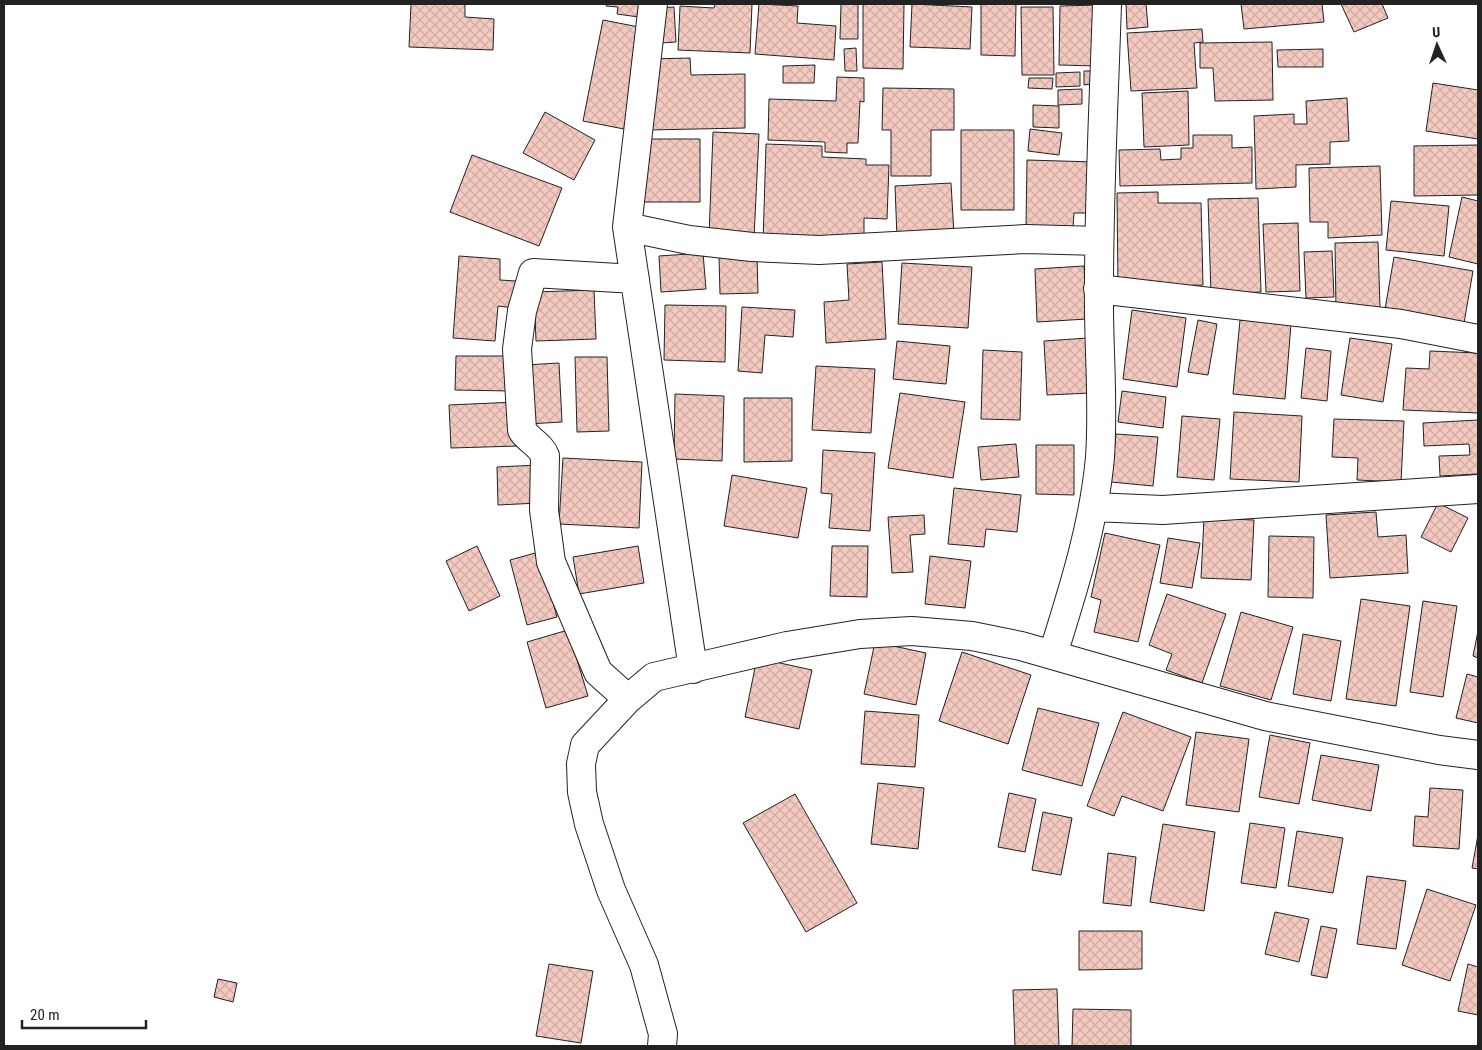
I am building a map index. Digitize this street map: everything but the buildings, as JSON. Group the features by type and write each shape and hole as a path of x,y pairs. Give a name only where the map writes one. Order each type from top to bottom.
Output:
{"street":[{"path":"653,4 627,227 693,669"},
{"path":"1053,654 1077,578 1093,506 1100,456 1098,289 1107,4"},
{"path":"627,227 689,240 752,247 819,250 1026,239 1099,241"},
{"path":"628,699 598,672 551,562 544,510 545,456 543,450 526,438 522,430 517,349 522,311 533,273 635,280"},
{"path":"1098,289 1401,324 1478,339"},
{"path":"1093,506 1163,510 1478,489"},
{"path":"662,1046 663,1034 644,965 611,890 589,824 582,792 581,764 586,745 628,699 654,677 796,645 860,634 912,631 972,636 1053,654 1265,716 1439,750 1478,755"}]}
